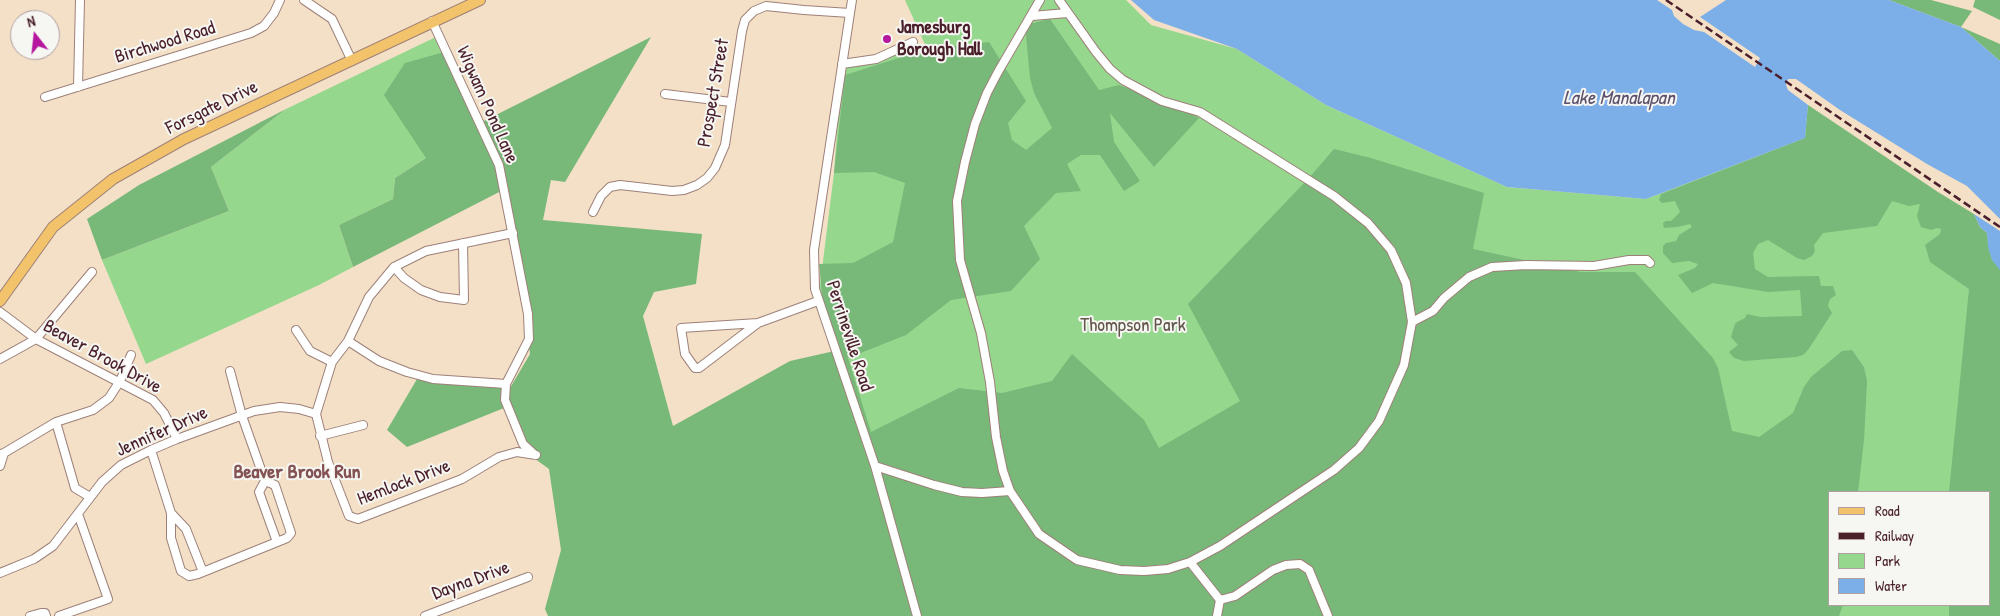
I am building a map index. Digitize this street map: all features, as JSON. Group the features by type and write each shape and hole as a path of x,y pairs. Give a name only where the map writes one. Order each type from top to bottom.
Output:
{"main road":[{"name":"Forsgate Drive","path":"0,301 53,227 113,179 184,139 480,0"}],"street":[{"path":"78,87 80,0"},
{"name":"Birchwood Road","path":"46,97 250,33 264,26 274,13 280,0"},
{"path":"304,0 332,19 352,60"},
{"name":"Perrineville Road","path":"852,0 814,250 813,277 818,302 875,466 917,616"},
{"path":"1040,0 987,93 975,124 957,201 960,260 981,333 1003,471 1010,490 1039,534 1077,560 1120,570 1168,569 1190,562 1220,546 1334,470 1359,448 1379,421 1404,365 1412,322 1406,283 1391,250 1368,223 1334,196 1200,112 1162,101 1124,80 1110,69 1058,0"},
{"name":"Prospect Street","path":"593,212 601,196 610,187 620,185 672,191 697,185 707,178 715,168 725,144 742,31 745,20 754,11 766,6 850,13"},
{"path":"1032,16 1067,13"},
{"name":"Wigwam Pond Lane","path":"432,21 499,165 513,233 528,314 529,339 506,384"},
{"path":"842,64 876,59 913,42"},
{"path":"666,94 731,102"},
{"name":"Hemlock Drive","path":"506,384 505,400 520,438 523,444 536,455 517,452 499,457 462,479 358,519 349,516 328,462 316,414 332,362 348,341 368,297 394,267 426,250 513,233"},
{"path":"394,267 404,278 421,290 440,297 464,300 463,243"},
{"path":"1412,322 1433,311 1444,298 1469,277 1492,267 1526,265 1594,266 1629,260 1647,260 1650,263"},
{"path":"0,359 36,340 92,272"},
{"path":"758,323 699,368 695,368 685,354 681,328 758,323 818,302"},
{"name":"Beaver Brook Drive","path":"0,312 36,340 120,381 153,400 164,413 177,439"},
{"path":"296,330 310,350 332,362"},
{"path":"348,341 379,361 407,372 433,379 506,384"},
{"path":"0,466 2,454 56,422 93,410 109,398 120,381 131,355"},
{"path":"150,450 171,513 171,538 181,571 189,576 203,572 287,538 291,533 275,485 265,481 242,416 230,371"},
{"name":"Jennifer Drive","path":"0,573 34,559 53,546 102,482 121,465 150,450 242,416 280,407 299,409 316,414"},
{"path":"56,422 74,488 90,497"},
{"path":"320,436 363,425"},
{"path":"875,466 962,492 982,493 1010,490"},
{"path":"265,481 258,492 276,542"},
{"path":"171,513 186,529 203,572"},
{"path":"58,616 108,599 78,514"},
{"path":"1190,562 1220,600 1217,616"},
{"path":"1220,600 1235,596 1273,570 1286,564 1300,564 1309,570 1328,616"},
{"name":"Dayna Drive","path":"425,616 528,577"},
{"path":"30,616 41,613 45,613 46,616"}],"green space":[{"name":"Thompson Park","path":"905,0 1126,0 1151,25 1237,49 1326,105 1507,187 1646,199 1805,138 1808,105 2000,246 2000,616 914,616 818,301 834,173 842,64 927,49"},
{"path":"1889,0 1931,0 1972,11 1961,27"},
{"path":"1975,0 2000,0 2000,20 1973,7"},
{"name":"Thompson Park","path":"1050,19 1099,90 1119,85 1182,109 1199,118 1154,167 1110,113 1114,142 1140,181 1124,191 1100,155 1081,155 1067,164 1081,191 1056,193 1024,226 1040,259 1011,291 951,300 906,335 848,358 871,432 959,388 1002,393 1052,381 1072,354 1144,420 1159,448 1240,401 1188,304 1309,178 1334,149 1371,158 1484,193 1473,249 1580,272 1635,272 1713,358 1718,368 1732,431 1759,437 1793,413 1804,387 1811,377 1842,351 1852,350 1864,367 1867,381 1864,440 1858,491 1828,491 1828,606 1843,606 1839,616 548,616 545,609 561,550 549,469 527,453 509,406 407,447 387,430 417,379 510,388 530,354 507,188 353,267 339,225 393,199 395,178 426,158 384,95 405,63 448,51 482,122 651,37 565,182 551,180 543,220 702,234 696,284 654,292 643,316 673,426 790,361 839,350 823,304 819,264 853,263 893,242 905,183 874,172 834,173 845,75 927,49 989,42 1026,101 1008,123 1012,140 1026,150 1052,128 1034,93 1030,78 1025,25"},
{"path":"1961,27 2000,44 2000,61"},
{"path":"440,35 448,51 426,158 395,178 393,199 339,225 353,267 319,285 146,364 102,260 229,211 211,167 286,109"},
{"path":"1808,105 1974,214 1980,227 1987,233 1988,247 1992,260 2000,270 2000,616 1949,616 1949,606 1990,606 1990,491 1949,491 1969,289 1930,262 1925,245 1940,234 1941,229 1931,230 1921,227 1917,216 1920,204 1909,206 1892,201 1877,226 1823,233 1814,245 1815,251 1812,256 1804,260 1797,258 1768,240 1758,244 1753,253 1755,269 1768,277 1819,276 1821,286 1833,286 1836,295 1830,299 1828,306 1832,313 1808,350 1803,355 1796,357 1744,361 1734,358 1729,352 1738,345 1731,337 1735,324 1745,318 1747,314 1760,317 1802,316 1800,290 1768,292 1713,283 1692,293 1678,275 1695,268 1698,264 1689,261 1672,263 1663,253 1663,246 1666,243 1676,241 1679,235 1692,227 1690,224 1664,228 1663,223 1671,221 1680,212 1675,201 1662,203 1659,200 1661,194 1805,138"},
{"path":"286,109 211,167 229,211 102,260 87,219 139,185"}],"water":[{"name":"Lake Manalapan","path":"1131,0 1657,0 1672,10 1674,16 1683,24 1694,30 1704,32 1755,67 1760,58 1700,17 1726,0 1889,0 1961,27 2000,61 2000,219 1967,186 1927,164 1840,110 1796,79 1788,79 1786,85 1788,90 1808,105 1805,138 1646,199 1507,187 1326,105 1237,49 1154,20"},
{"path":"1974,214 2000,231 2000,270 1992,260 1988,247 1987,233 1980,227"}],"railway":[{"path":"1666,0 2000,227"}],"place":[{"name":"Jamesburg Borough Hall","path":"887,39"}],"district":[{"name":"Beaver Brook Run","path":"297,473"}]}
